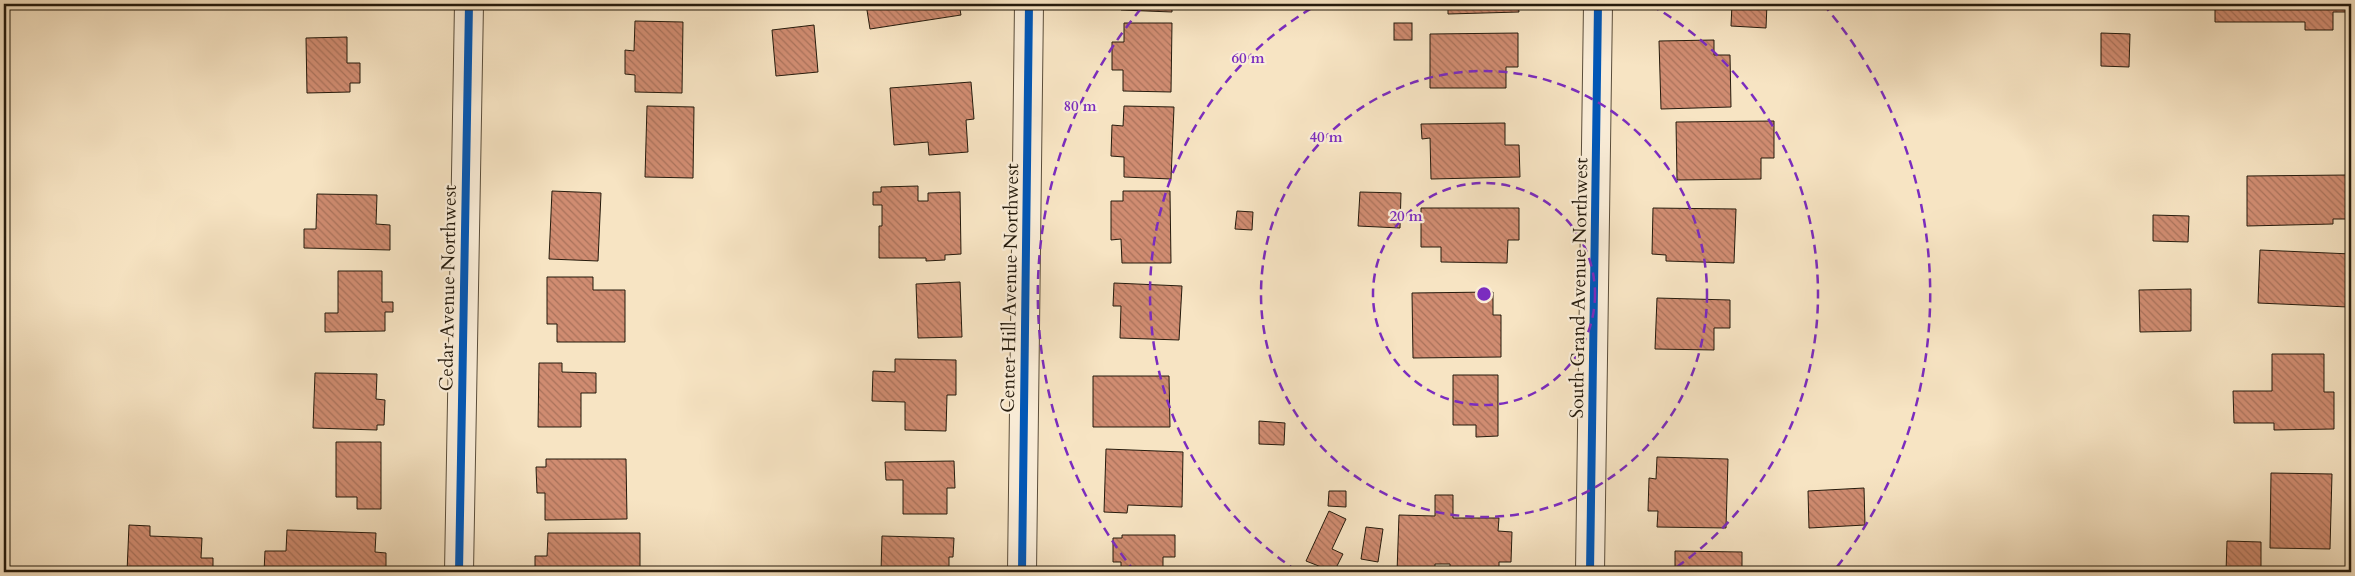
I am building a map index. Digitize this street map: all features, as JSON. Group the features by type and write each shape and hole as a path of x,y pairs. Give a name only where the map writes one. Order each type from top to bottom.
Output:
{"street":[{"name":"Cedar Avenue Northwest","path":"458,572 469,4"},
{"name":"Center Hill Avenue Northwest","path":"1022,572 1029,4"},
{"name":"South Grand Avenue Northwest","path":"1590,572 1598,4"}],"building":[{"path":"631,4 680,4 680,7 631,8"},
{"path":"866,4 959,4 961,15 870,29"},
{"path":"1121,4 1172,4 1172,12 1121,10"},
{"path":"1448,4 1518,4 1519,12 1448,14"},
{"path":"1732,4 1767,4 1766,28 1731,26"},
{"path":"2215,4 2347,4 2347,12 2333,12 2333,30 2305,30 2305,22 2215,22"},
{"path":"635,21 683,22 682,93 635,92 635,75 625,74 625,50 634,51"},
{"path":"1124,23 1172,23 1171,92 1123,91 1123,70 1112,70 1112,42 1124,42"},
{"path":"1394,23 1412,23 1412,40 1394,40"},
{"path":"814,25 818,72 776,76 772,30"},
{"path":"1518,33 1518,67 1506,67 1506,88 1430,88 1430,34"},
{"path":"2101,33 2130,34 2129,67 2101,66"},
{"path":"347,37 347,63 360,63 360,83 350,83 350,92 307,93 306,38"},
{"path":"1714,40 1714,55 1730,55 1731,107 1661,109 1659,41"},
{"path":"971,82 974,119 966,120 968,152 929,155 928,142 894,145 890,88"},
{"path":"647,106 694,107 693,178 645,177"},
{"path":"1124,106 1174,107 1171,179 1124,177 1124,157 1111,156 1112,125 1123,126"},
{"path":"1774,121 1774,158 1761,158 1761,179 1677,180 1676,122"},
{"path":"1505,123 1505,145 1519,145 1520,177 1431,179 1430,138 1422,139 1421,124"},
{"path":"2348,175 2348,219 2333,219 2333,224 2247,226 2247,176"},
{"path":"918,186 918,201 928,201 928,193 960,192 961,254 945,255 945,260 926,261 926,258 879,258 879,226 882,226 882,205 873,205 873,192 881,192 881,187"},
{"path":"552,191 601,193 598,261 549,259"},
{"path":"1123,191 1170,191 1171,263 1122,263 1121,239 1111,240 1111,201 1123,201"},
{"path":"1360,192 1401,193 1400,228 1358,226"},
{"path":"317,194 377,195 376,224 390,225 390,250 304,248 304,229 316,229"},
{"path":"1421,208 1519,208 1519,240 1508,240 1507,263 1441,262 1441,247 1421,247"},
{"path":"1653,208 1736,209 1734,263 1666,261 1666,255 1652,254"},
{"path":"1237,211 1253,212 1252,230 1235,229"},
{"path":"2153,215 2189,216 2188,242 2153,241"},
{"path":"2260,250 2351,254 2351,291 2349,291 2348,307 2258,303"},
{"path":"338,271 382,271 382,302 393,302 393,312 385,312 385,331 325,332 325,313 338,313"},
{"path":"547,277 593,277 593,290 625,290 625,342 557,342 557,324 547,324"},
{"path":"960,282 962,337 918,338 916,284"},
{"path":"1114,283 1182,286 1179,340 1120,338 1121,306 1113,306"},
{"path":"2191,289 2191,331 2140,332 2139,290"},
{"path":"1493,292 1493,315 1501,315 1501,357 1413,358 1412,293"},
{"path":"1657,298 1730,300 1730,328 1714,328 1714,350 1655,349"},
{"path":"2272,354 2324,354 2324,392 2334,392 2334,429 2274,430 2274,423 2234,423 2233,391 2272,391"},
{"path":"895,359 956,360 956,395 947,395 946,431 905,430 905,402 872,401 873,371 895,372"},
{"path":"539,363 562,363 562,372 596,373 596,393 581,393 581,427 538,427"},
{"path":"315,373 377,374 376,399 385,400 384,425 377,425 377,430 313,428"},
{"path":"1453,375 1498,375 1498,436 1476,437 1476,425 1453,425"},
{"path":"1093,376 1169,376 1170,427 1093,427"},
{"path":"1259,421 1285,423 1284,445 1259,444"},
{"path":"336,442 381,442 381,509 357,509 357,497 336,497"},
{"path":"1106,449 1183,452 1182,507 1128,505 1127,513 1104,512"},
{"path":"1657,457 1728,459 1726,528 1657,527 1658,511 1648,511 1649,478 1656,479"},
{"path":"546,459 626,459 627,519 545,520 545,493 537,493 536,467 546,467"},
{"path":"954,461 955,488 947,488 947,514 903,514 903,480 886,480 885,462"},
{"path":"2271,473 2332,474 2330,549 2270,548"},
{"path":"1864,488 1865,525 1809,528 1808,491"},
{"path":"1329,491 1346,491 1346,507 1328,506"},
{"path":"1435,495 1453,495 1453,518 1499,518 1498,531 1512,532 1511,562 1499,562 1499,572 1450,572 1450,564 1435,564 1435,569 1417,569 1417,572 1397,572 1399,515 1435,516"},
{"path":"1329,511 1346,519 1332,549 1343,554 1334,572 1306,561"},
{"path":"129,525 150,526 150,536 202,538 201,558 213,558 213,572 127,572"},
{"path":"1366,527 1383,529 1378,562 1361,559"},
{"path":"287,530 376,533 375,552 386,553 386,572 264,572 265,551 286,551"},
{"path":"548,533 640,533 640,572 535,572 535,556 547,556"},
{"path":"1122,535 1175,535 1175,557 1163,557 1163,572 1121,572 1121,562 1113,562 1113,538 1122,538"},
{"path":"882,536 954,538 953,557 949,557 949,572 881,572"},
{"path":"2227,541 2261,542 2261,572 2226,572"},
{"path":"1675,551 1742,552 1742,567 1752,567 1752,572 1675,572"}],"cycle path":[{"path":"459,572 469,4"},
{"path":"1022,572 1029,4"},
{"path":"1590,572 1598,4"}]}
